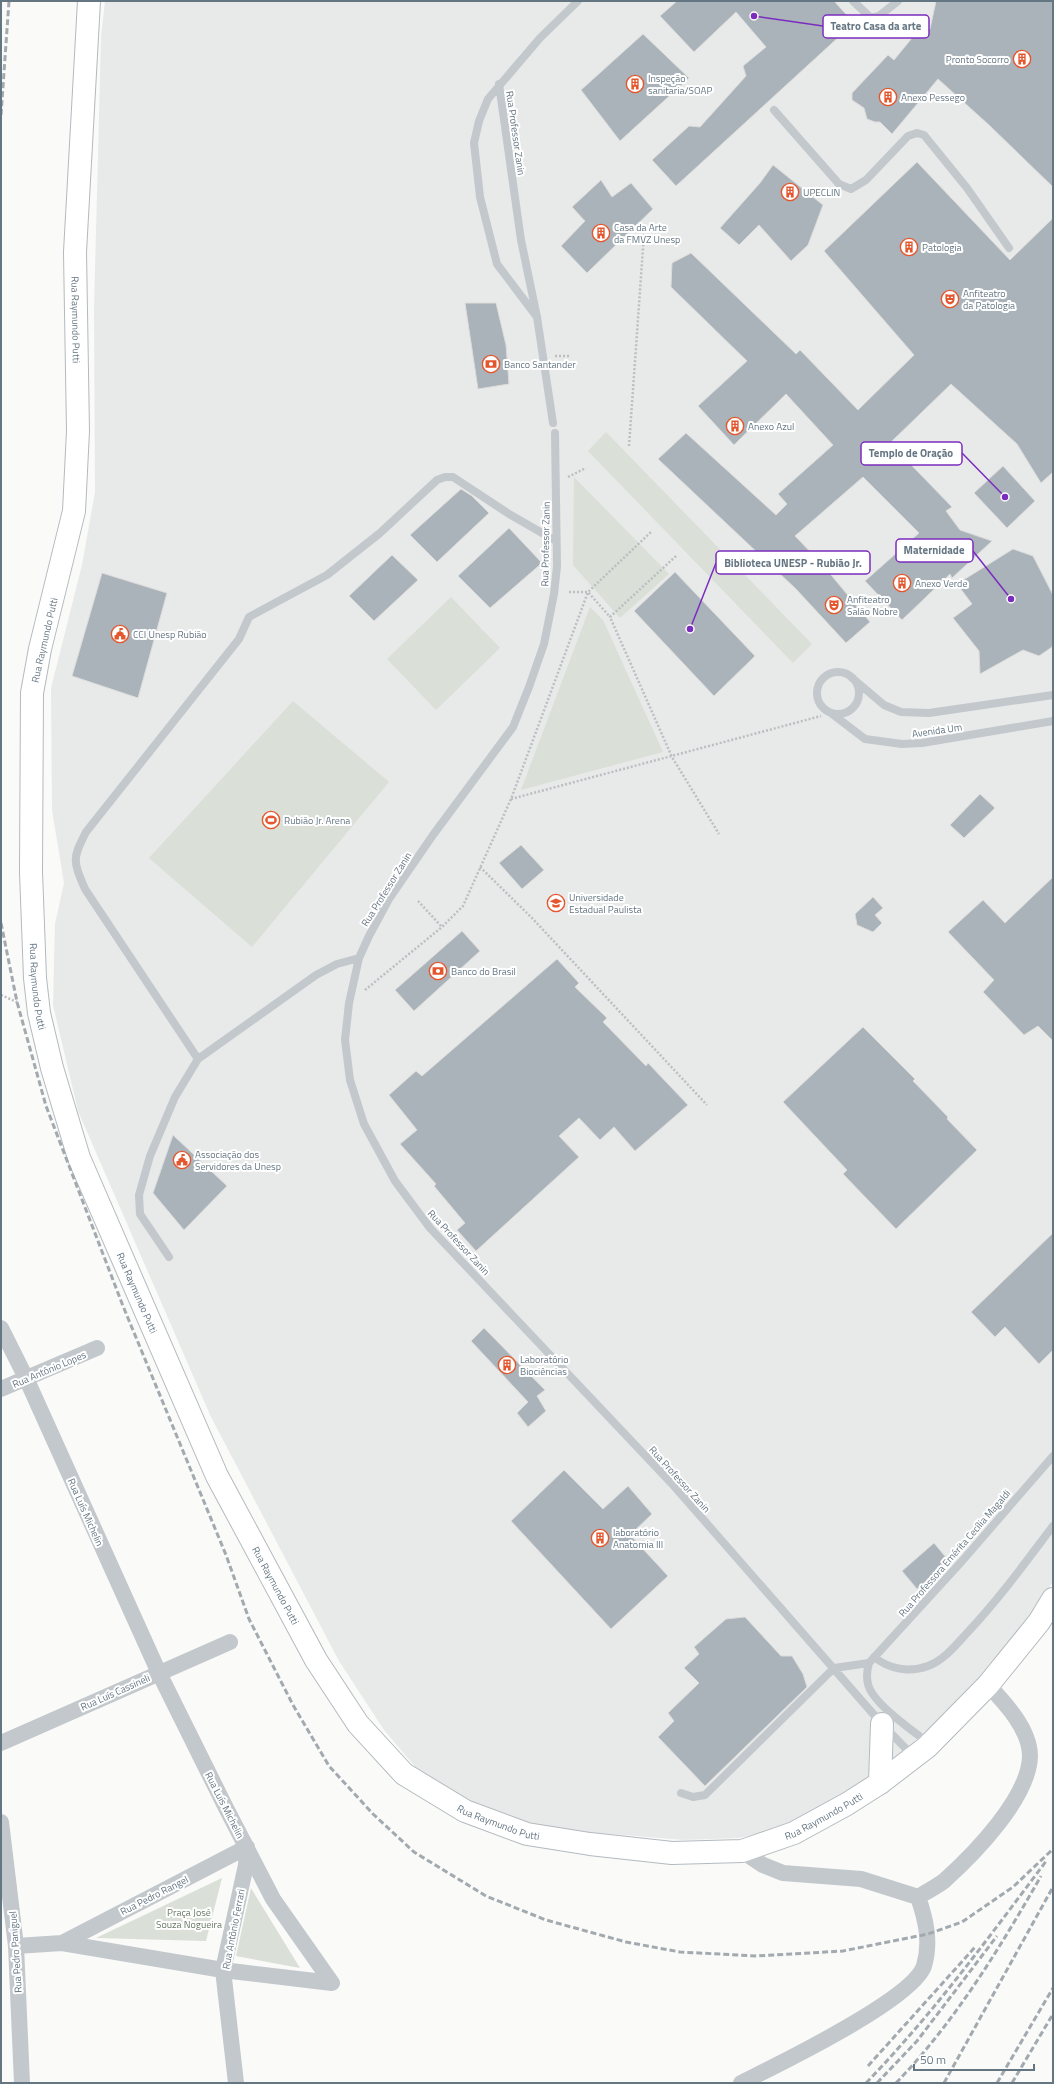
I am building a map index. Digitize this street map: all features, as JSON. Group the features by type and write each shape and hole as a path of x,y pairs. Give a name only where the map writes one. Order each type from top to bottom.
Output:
{"street":[{"name":"Rua Raymundo Putti","path":"89,1 75,252 78,431 74,511 40,649 32,693 31,872 36,985 39,1013 52,1068 79,1158 217,1476 316,1660 358,1724 404,1774 465,1811 527,1834 590,1844 672,1852 742,1851 794,1833 847,1804 880,1783 922,1751 988,1685 1039,1622 1053,1599"},
{"name":"Rua Luís Michelin","path":"1,1328 26,1378 159,1673 273,1899 332,1983 223,1970 62,1943 16,1946"},
{"name":"Rua Antônio Lopes","path":"1,1389 97,1348"},
{"name":"Rua Luís Cassineli","path":"1,1743 230,1642"},
{"path":"742,1851 764,1865 783,1873 861,1879 918,1897 942,1882 983,1842 1014,1801 1027,1775 1030,1754 1023,1729 988,1685"},
{"path":"880,1783 882,1724"},
{"name":"Rua Pedro Paniguel","path":"1,1822 16,1946 22,2083"},
{"name":"Rua Pedro Rangel","path":"62,1943 247,1847"},
{"name":"Rua Antônio Ferrari","path":"236,2083 223,1970 246,1865 247,1847"},
{"path":"741,2083 831,2037 887,2002 918,1976 923,1966 928,1934 926,1919 918,1897"}],"lane":[{"path":"499,84 540,38 578,1"},
{"path":"852,1 871,18 879,16 898,1"},
{"name":"Rua Professor Zanin","path":"499,84 521,240 537,316 553,423"},
{"name":"Rua Professor Zanin","path":"499,84 486,104 478,121 474,143 480,197 497,264 537,316"},
{"path":"774,110 839,184 851,189 866,180 908,136 917,133 924,135 967,188 1009,248"},
{"name":"Rua Professor Zanin","path":"555,433 557,566 549,623 529,687 513,726 436,830 389,899 369,936 359,958 349,1003 345,1040 350,1080 364,1124 395,1180 430,1228 674,1486 882,1724 922,1751"},
{"path":"198,1059 85,889 75,866 76,852 86,832 240,639 249,617 327,575 379,534 437,480 445,477 453,477 509,514 556,541"},
{"path":"833,672 841,672 851,677 858,689 856,703 846,713 832,713 825,710 817,699 818,685 827,675 833,672"},
{"name":"Avenida Um","path":"851,677 884,705 901,712 929,713 1053,695"},
{"name":"Avenida Um","path":"832,713 865,739 902,744 922,743 1053,721"},
{"path":"169,1257 140,1214 139,1195 150,1156 175,1097 198,1059 316,975 337,964 359,958"},
{"name":"Rua Professora Emérita Cecília Magaldi","path":"871,1660 963,1560 1053,1456"},
{"path":"681,1793 700,1798 704,1795 834,1668 871,1660 898,1669 913,1669 928,1666 939,1660 951,1650 996,1602 1053,1526"},
{"path":"871,1660 866,1675 868,1686 876,1698 901,1723 922,1751"}],"path":[{"path":"629,446 644,234"},
{"path":"556,479 573,476 586,468"},
{"path":"349,1003 442,927 463,906 511,799 588,592 651,532"},
{"path":"610,617 676,556"},
{"path":"569,592 588,592 610,617 672,757 719,834"},
{"path":"511,799 832,713"},
{"path":"480,867 532,918 707,1105"},
{"path":"418,901 442,927"}],"shaded area":[{"name":"Universidade Estadual Paulista","path":"105,1 1053,1 1053,1581 1029,1623 955,1705 871,1780 782,1828 739,1838 684,1840 526,1827 469,1803 416,1768 384,1730 339,1661 211,1417 78,1111 53,1005 55,924 64,883 52,810 51,688 82,565 95,492 94,309 101,37"}],"green space":[{"path":"606,432 812,644 793,663 588,451"},
{"path":"574,477 669,574 620,618 573,565"},
{"path":"451,597 500,648 436,710 387,659"},
{"path":"590,607 603,620 663,752 521,790"},
{"name":"Rubião Jr. Arena","path":"293,701 389,782 252,947 149,858"},
{"name":"Praça José Souza Nogueira","path":"222,1878 206,1941 96,1938"},
{"name":"Praça José Souza Nogueira","path":"251,1888 300,1968 236,1956"}],"building":[{"path":"677,1 834,1 854,23 676,186 652,160 689,126 700,127 746,76 743,66 766,47 736,12 694,52 660,16"},
{"path":"936,1 1053,1 1053,187 989,125 938,79 892,134 880,122 867,119 864,108 852,100 852,93 888,55 894,60 921,27 930,29"},
{"name":"Inspeção sanitaria/SOAP","path":"643,34 689,78 620,141 581,90"},
{"path":"917,162 1010,260 1053,218 1053,472 1041,483 1017,444 951,384 890,443 952,507 946,511 960,530 992,541 952,578 950,574 902,620 865,581 919,533 863,477 795,536 822,564 870,622 846,643 796,589 658,459 686,433 776,515 787,504 778,494 833,445 786,394 734,445 698,406 747,361 671,287 672,263 691,253 796,354 800,350 858,410 914,355 824,251"},
{"path":"773,165 823,205 808,245 791,261 759,225 739,245 720,228 760,183"},
{"name":"Casa da Arte da FMVZ Unesp","path":"601,180 612,197 631,183 653,209 587,273 561,246 585,221 572,207"},
{"name":"Banco Santander","path":"465,303 496,303 506,345 509,384 478,389"},
{"path":"1003,466 1035,501 1007,528 974,493"},
{"path":"461,489 472,496 489,513 437,562 410,535"},
{"path":"509,528 542,563 490,608 458,576"},
{"path":"1013,549 1033,556 1053,595 1052,647 1039,656 1023,650 980,674 979,651 953,618 972,604 957,584"},
{"path":"392,555 418,580 374,621 349,596"},
{"path":"675,572 755,656 714,696 634,611"},
{"name":"CCI Unesp Rubião","path":"102,573 167,593 138,698 72,676"},
{"path":"980,794 995,808 964,838 950,825"},
{"path":"521,845 544,870 522,889 499,863"},
{"path":"1053,877 1053,1041 1038,1026 1024,1035 983,992 994,980 948,932 983,900 1005,923"},
{"path":"873,897 883,908 875,915 882,923 873,932 857,925 855,914"},
{"name":"Banco do Brasil","path":"462,931 480,951 414,1011 395,990"},
{"path":"557,959 579,983 575,987 607,1018 603,1022 646,1066 648,1063 688,1105 635,1151 614,1127 600,1140 579,1118 559,1136 579,1157 476,1251 457,1230 465,1223 434,1186 436,1184 400,1144 417,1130 389,1095 416,1071 422,1076"},
{"path":"863,1027 915,1079 913,1081 977,1150 896,1229 843,1174 847,1170 783,1102"},
{"name":"Associação dos Servidores da Unesp","path":"173,1135 227,1186 184,1230 153,1193"},
{"path":"1053,1233 1053,1350 1039,1364 1005,1327 995,1337 971,1312"},
{"name":"Laboratório Biociências","path":"484,1328 545,1390 537,1396 546,1411 528,1427 517,1413 528,1402 471,1341"},
{"path":"564,1470 603,1509 628,1486 652,1514 630,1535 668,1576 611,1629 511,1521"},
{"path":"934,1543 949,1561 917,1589 902,1571"},
{"path":"745,1617 781,1656 792,1656 803,1674 807,1687 705,1786 658,1737 674,1721 668,1713 699,1683 684,1668 699,1654 694,1647 726,1619"}],"railway":[{"path":"1,115 9,1"},
{"path":"1,923 17,1002 46,1106 123,1306 226,1555 249,1619 293,1705 329,1766 373,1814 414,1852 486,1896 546,1920 626,1942 680,1952 757,1956 843,1951 928,1934 962,1922 1013,1887 1053,1849"},
{"path":"866,2083 891,2057 937,2002 982,1946 1047,1860"},
{"path":"896,2083 917,2060 957,2010 1009,1930 1041,1876"},
{"path":"944,2083 1053,1887"},
{"path":"877,2083 917,2041 997,1936"},
{"path":"868,2066 976,1946"},
{"path":"997,2083 1053,1988"},
{"path":"1012,2083 1053,2014"}],"place":[{"name":"Teatro Casa da arte","path":"754,16"},
{"name":"Pronto Socorro","path":"1022,59"},
{"name":"Inspeção sanitaria/SOAP","path":"635,84"},
{"name":"Anexo Pessego","path":"888,97"},
{"name":"UPECLIN","path":"790,192"},
{"name":"Casa da Arte da FMVZ Unesp","path":"601,233"},
{"name":"Patologia","path":"909,247"},
{"name":"Anfiteatro da Patologia","path":"950,299"},
{"name":"Banco Santander","path":"491,364"},
{"name":"Anexo Azul","path":"735,426"},
{"name":"Templo de Oração","path":"1005,497"},
{"name":"Anexo Verde","path":"902,583"},
{"name":"Maternidade","path":"1011,599"},
{"name":"Anfiteatro Salão Nobre","path":"834,605"},
{"name":"Biblioteca UNESP - Rubião Jr.","path":"690,629"},
{"name":"CCI Unesp Rubião","path":"120,634"},
{"name":"Rubião Jr. Arena","path":"271,820"},
{"name":"Universidade Estadual Paulista","path":"556,903"},
{"name":"Banco do Brasil","path":"438,971"},
{"name":"Associação dos Servidores da Unesp","path":"182,1160"},
{"name":"Laboratório Biociências","path":"507,1365"},
{"name":"laboratório Anatomia III","path":"600,1538"}]}
